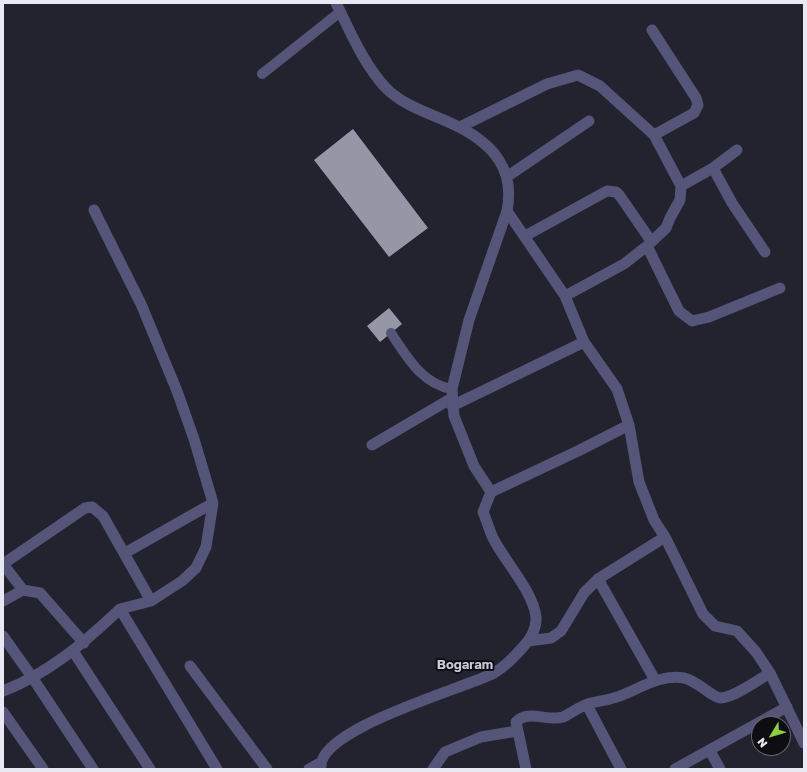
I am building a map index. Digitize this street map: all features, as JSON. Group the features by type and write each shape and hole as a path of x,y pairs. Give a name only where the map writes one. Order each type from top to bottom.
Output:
{"street":[{"path":"338,8 362,53 385,87 402,100 420,110 460,127 485,144 495,154 508,176 510,195 507,211 469,320 452,398 454,416 474,466 491,492"},
{"path":"652,30 696,98 698,105 694,113 654,135"},
{"path":"460,127 547,84 578,75 600,86 654,135 681,186 680,200 666,228 624,264 565,296"},
{"path":"508,176 589,121"},
{"path":"681,186 713,168 738,150"},
{"path":"713,168 732,203 765,252"},
{"path":"525,236 607,191 616,192 620,196 649,244 679,311 692,321 709,317 780,288"},
{"path":"3,691 32,677 73,651 120,610 151,601 182,581 196,568 206,547 213,503 194,439 177,391 141,304 94,210"},
{"path":"507,211 565,296 584,342 617,389 629,425 640,482 654,520 665,537 703,614 715,626 737,631 756,652 770,673 804,743"},
{"path":"372,445 452,398 584,342"},
{"path":"309,769 320,766 327,750 359,728 453,689 473,683 507,665 528,641 535,628 536,618 529,597 494,538 483,512 491,492 578,452 629,425"},
{"path":"125,553 213,503"},
{"path":"23,590 3,564 88,507 98,511 103,516 151,601"},
{"path":"528,641 552,638 561,631 584,593 598,578 665,537"},
{"path":"598,578 655,680"},
{"path":"3,601 23,590 40,593 48,599 84,642"},
{"path":"120,610 217,769"},
{"path":"3,636 93,769"},
{"path":"73,651 150,769"},
{"path":"190,666 267,769"},
{"path":"526,769 516,722 523,717 562,717 587,705 620,696 655,680 685,678 703,687 713,696 720,698 730,695 770,673"},
{"path":"587,705 621,769"},
{"path":"675,769 710,751 786,707"},
{"path":"3,712 43,769"},
{"path":"433,769 445,752 481,737 517,731"},
{"path":"710,751 720,769"}],"lane":[{"path":"262,74 338,8"},
{"path":"391,333 418,371 429,381 443,387 452,398"}],"building":[{"path":"353,129 428,228 389,257 314,160"},
{"path":"389,308 402,324 380,342 367,326"}],"district":[{"name":"Bogaram","path":"465,665"}]}
